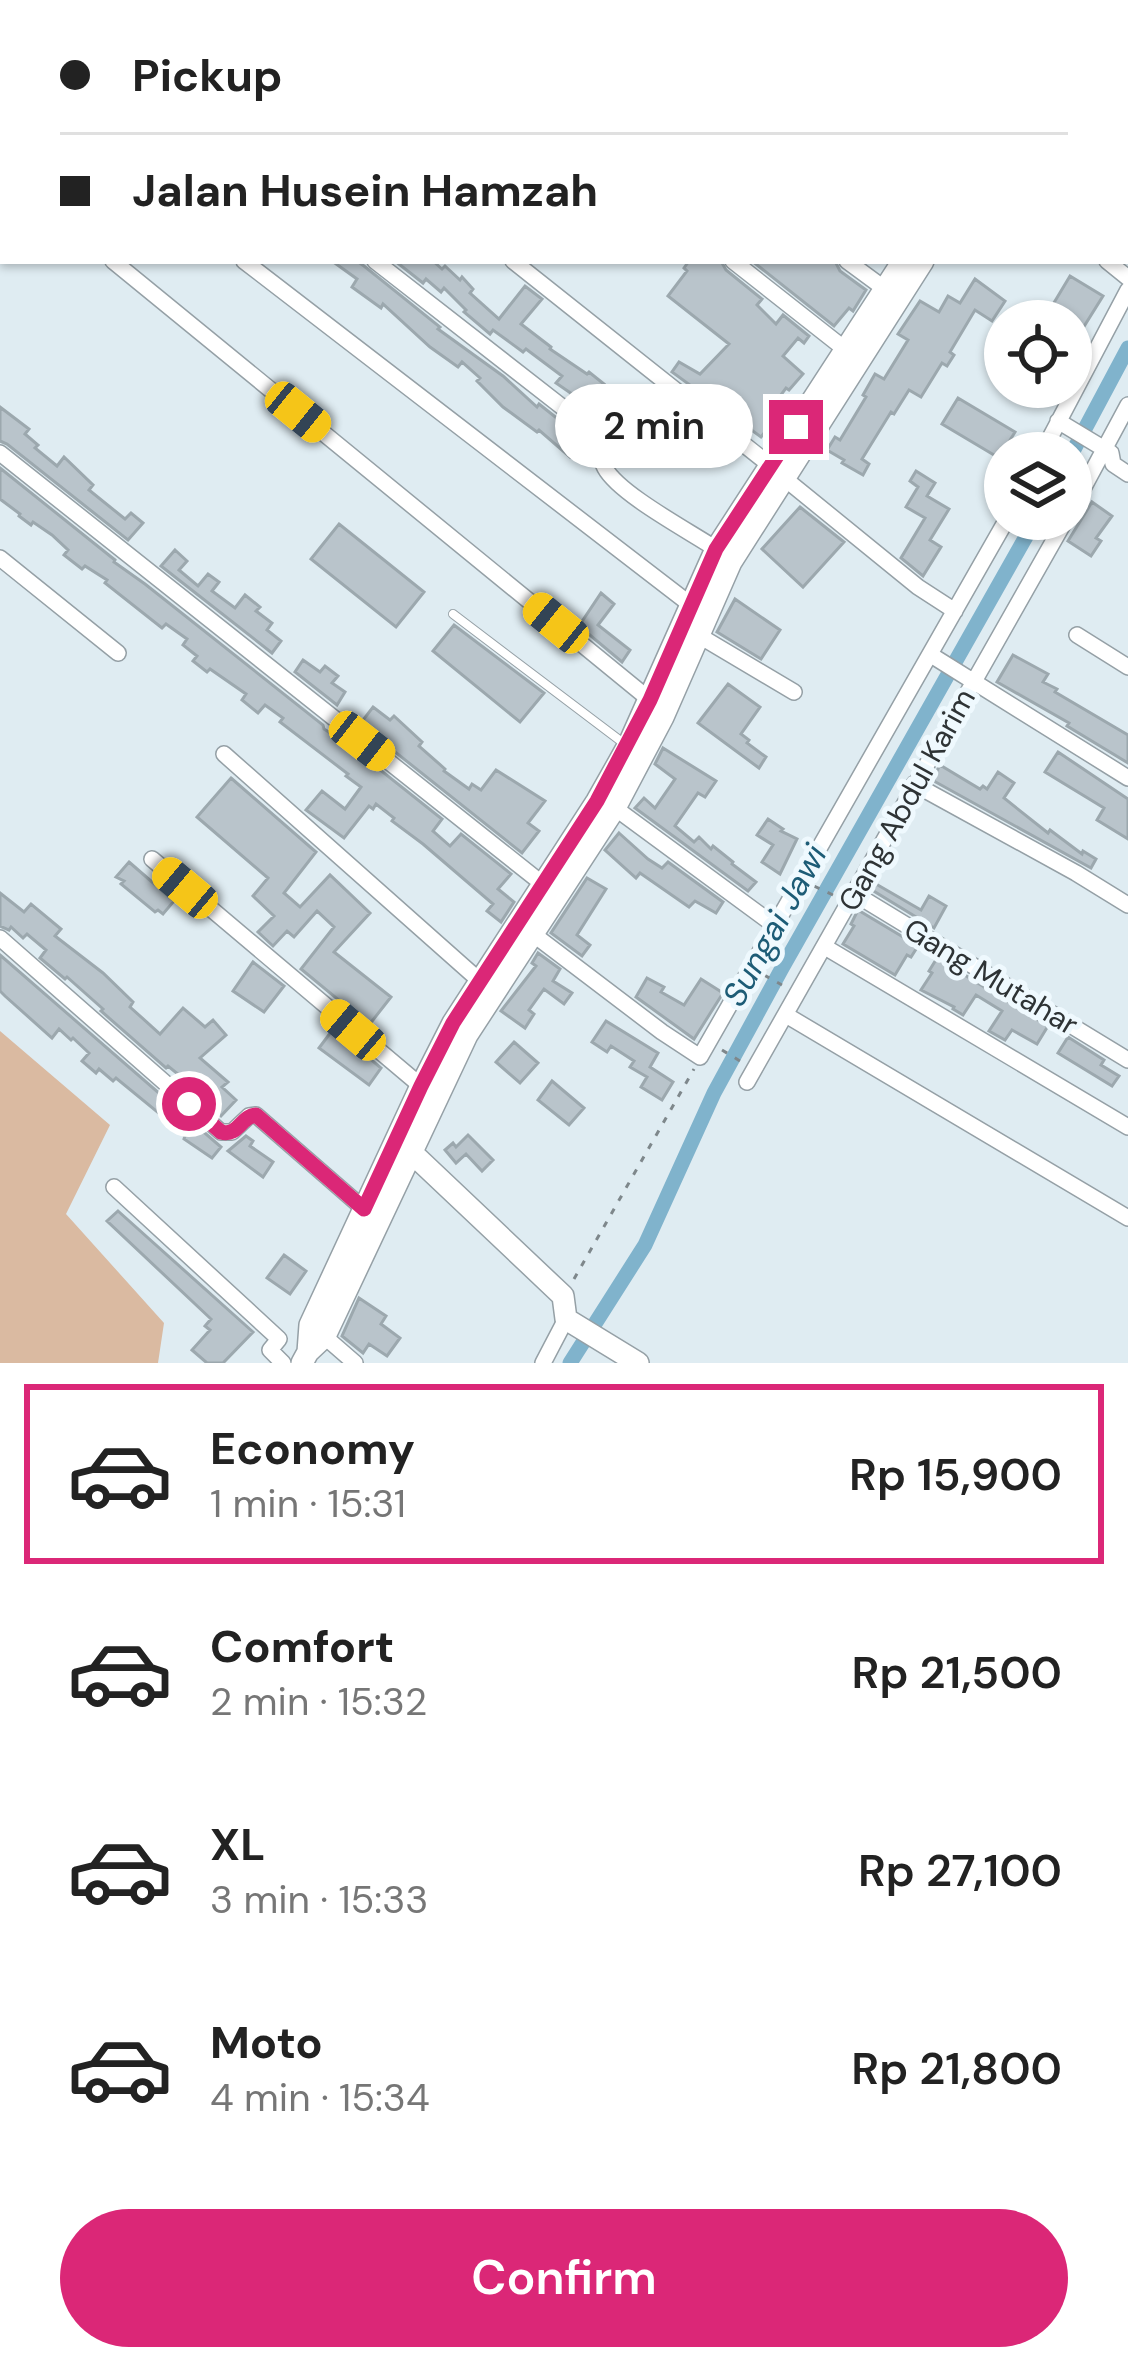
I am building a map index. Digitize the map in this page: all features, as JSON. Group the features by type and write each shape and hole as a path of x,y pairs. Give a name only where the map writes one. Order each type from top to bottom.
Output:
{"street":[{"path":"117,264 650,700"},
{"path":"248,264 691,605"},
{"path":"379,264 593,431 610,477 716,549"},
{"path":"517,264 917,587 956,611"},
{"path":"738,264 846,350"},
{"path":"851,264 884,289"},
{"path":"305,1357 413,1154 467,1035 615,808 663,717 730,562 777,472 901,264"},
{"path":"317,1331 364,1209 453,1023 628,746 716,549 777,472 921,264"},
{"path":"1058,432 1128,290"},
{"path":"1092,460 1128,405"},
{"path":"1064,425 1111,453 1115,466 1128,474"},
{"path":"0,453 544,885"},
{"path":"533,934 700,1058 935,658 995,540"},
{"name":"Gang Abdul Karim","path":"746,1073 825,947 969,680 1053,540"},
{"path":"0,558 118,653"},
{"path":"698,635 794,692"},
{"path":"1077,635 1128,667"},
{"path":"935,658 1128,778"},
{"path":"224,754 481,982"},
{"path":"914,784 1128,905"},
{"path":"615,808 774,925"},
{"path":"152,860 421,1086"},
{"name":"Gang Mutahar","path":"855,894 1128,1060"},
{"path":"0,938 221,1132 232,1132 256,1115 364,1209"},
{"path":"825,947 1128,1127"},
{"path":"785,1015 1128,1218"},
{"path":"413,1154 567,1313 597,1339 638,1363"},
{"path":"115,1187 279,1339 270,1350 283,1363"},
{"path":"543,1363 567,1313"},
{"path":"317,1331 355,1363"}],"lane":[{"path":"453,614 628,746"}],"path":[{"path":"814,886 835,895"},
{"path":"765,975 784,986"},
{"path":"722,1050 746,1073"},
{"path":"567,1313 700,1058"}],"shaded area":[{"path":"0,1031 110,1125 66,1214 164,1323 158,1363 0,1363"}],"building":[{"path":"336,264 361,264 568,427 563,433 579,445 570,457 503,407 462,362 458,367 383,304 381,308 352,287 357,279"},
{"path":"399,264 445,266 460,280 462,277 473,289 470,293 499,319 525,286 542,299 521,324 550,349 589,372 604,384 600,389 635,415 652,393 713,439 696,460 646,422 622,449 608,437 611,429 556,383 562,376 526,349 523,352 493,330 490,334 444,288 441,292 426,279 423,283"},
{"path":"687,264 723,264 762,299 757,305 776,324 783,315 809,336 804,343 798,338 783,356 803,374 769,411 777,417 761,437 672,372 679,362 700,374 729,344 668,296 687,271"},
{"path":"756,264 836,264 866,290 853,311 849,308 834,326"},
{"path":"1070,276 1103,296 1092,314 1092,300 1056,300"},
{"path":"975,279 1004,300 984,300 984,316 975,310 947,366 942,363 921,397 909,390 891,412 862,459 869,464 863,475 842,463 827,450 835,437 840,440 875,374 884,379 908,340 898,334 920,301 939,312 948,296 960,303"},
{"path":"958,398 1015,432 984,432 984,449 942,424"},
{"path":"0,407 29,429 25,434 38,445 35,448 57,466 64,457 93,485 89,490 125,519 131,513 143,523 128,540 0,441"},
{"path":"0,468 442,819 433,831 450,846 461,834 511,874 498,889 514,902 501,922 487,911 493,904 376,804 373,809 369,806 344,838 306,810 322,791 345,809 361,787 280,722 283,718 265,705 258,713 242,700 246,694 193,661 197,656 183,645 187,639 166,624 162,628 107,580 64,555 68,550 52,535 19,516 0,499"},
{"path":"916,471 935,483 927,496 949,509 930,540 941,547 923,576 901,558 925,518 906,507 918,487 910,481"},
{"path":"1092,502 1112,516 1096,538 1101,541 1091,556 1068,541 1092,540"},
{"path":"800,507 844,542 803,587 762,549"},
{"path":"339,524 424,592 396,627 311,559"},
{"path":"175,550 187,561 179,570 198,586 208,574 219,582 212,591 235,608 245,595 260,607 256,611 272,623 267,630 281,641 272,653 161,566"},
{"path":"601,593 614,604 598,625 630,650 622,662 579,626"},
{"path":"735,599 780,630 761,659 717,632"},
{"path":"454,625 544,693 520,722 433,651"},
{"path":"1013,655 1048,674 1043,682 1055,692 1128,735 1128,763 997,682"},
{"path":"303,660 320,672 325,666 338,676 332,683 345,692 337,705 295,672"},
{"path":"728,684 760,707 741,734 766,757 759,768 698,723"},
{"path":"373,707 390,720 394,716 444,771 469,789 472,784 481,790 496,770 545,801 528,823 539,831 522,853 360,724"},
{"path":"663,748 716,781 705,797 698,793 675,826 694,842 699,837 711,849 713,846 756,882 748,891 635,808 644,798 655,808 675,779 655,764"},
{"path":"1058,752 1128,799 1128,839 1097,820 1104,808 1045,772"},
{"path":"940,765 980,789 987,789 998,772 1014,783 1004,798 1048,833 1096,859 1091,868 932,780"},
{"path":"231,778 316,852 284,893 300,907 330,875 370,913 334,952 391,997 369,1025 301,969 334,927 317,911 294,937 287,931 273,946 258,932 274,916 253,896 268,878 197,817"},
{"path":"768,819 797,839 780,874 762,862 773,845 757,835"},
{"path":"619,833 648,859 662,868 668,862 723,902 716,913 695,901 689,907 640,873 636,878 605,850"},
{"path":"129,862 174,901 163,914 116,877"},
{"path":"587,878 606,889 577,935 590,945 582,956 551,933"},
{"path":"876,884 921,910 929,896 946,906 934,928 872,890"},
{"path":"0,893 24,912 31,904 61,929 55,936 103,973 160,1034 183,1008 205,1027 213,1020 226,1035 200,1058 228,1082 222,1087 236,1100 221,1116 200,1092 40,958 46,950 27,934 23,938 11,927 0,926"},
{"path":"858,910 918,946 895,975 843,944"},
{"path":"538,953 560,969 553,981 572,993 564,1004 544,989 529,1010 534,1014 525,1028 501,1011 536,966 532,963"},
{"path":"0,955 221,1147 212,1158 116,1078 113,1081 99,1069 96,1073 82,1061 89,1053 73,1038 59,1029 52,1038 5,996 0,991"},
{"path":"937,958 1048,1026 1037,1044 1012,1030 1005,1040 989,1031 1002,1011 976,995 963,1015 921,990"},
{"path":"253,962 284,986 264,1012 233,991"},
{"path":"647,978 684,1005 701,979 723,993 694,1039 636,997"},
{"path":"606,1021 658,1053 650,1067 673,1082 662,1100 641,1087 647,1077 630,1067 634,1061 611,1046 607,1052 592,1042"},
{"path":"334,1028 381,1068 369,1085 319,1048"},
{"path":"1068,1037 1119,1076 1112,1086 1058,1053"},
{"path":"514,1042 538,1063 520,1083 496,1062"},
{"path":"552,1081 584,1108 569,1125 538,1100"},
{"path":"468,1135 493,1160 482,1171 466,1154 456,1163 445,1150"},
{"path":"246,1136 253,1141 250,1146 273,1162 263,1177 228,1151"},
{"path":"118,1211 253,1332 223,1363 207,1363 192,1350 210,1330 205,1326 211,1319 107,1221"},
{"path":"284,1255 306,1271 290,1294 267,1278"},
{"path":"359,1298 386,1316 381,1324 400,1338 387,1356 369,1344 363,1353 342,1336"}],"waterway":[{"name":"Sungai Jawi","path":"1083,432 1128,348"},
{"name":"Sungai Jawi","path":"570,1363 645,1245 714,1093 1024,540"}],"route":[{"path":"189,1104 227,1134 256,1115 364,1209 453,1023 597,801 650,700 716,549 796,427"}]}
